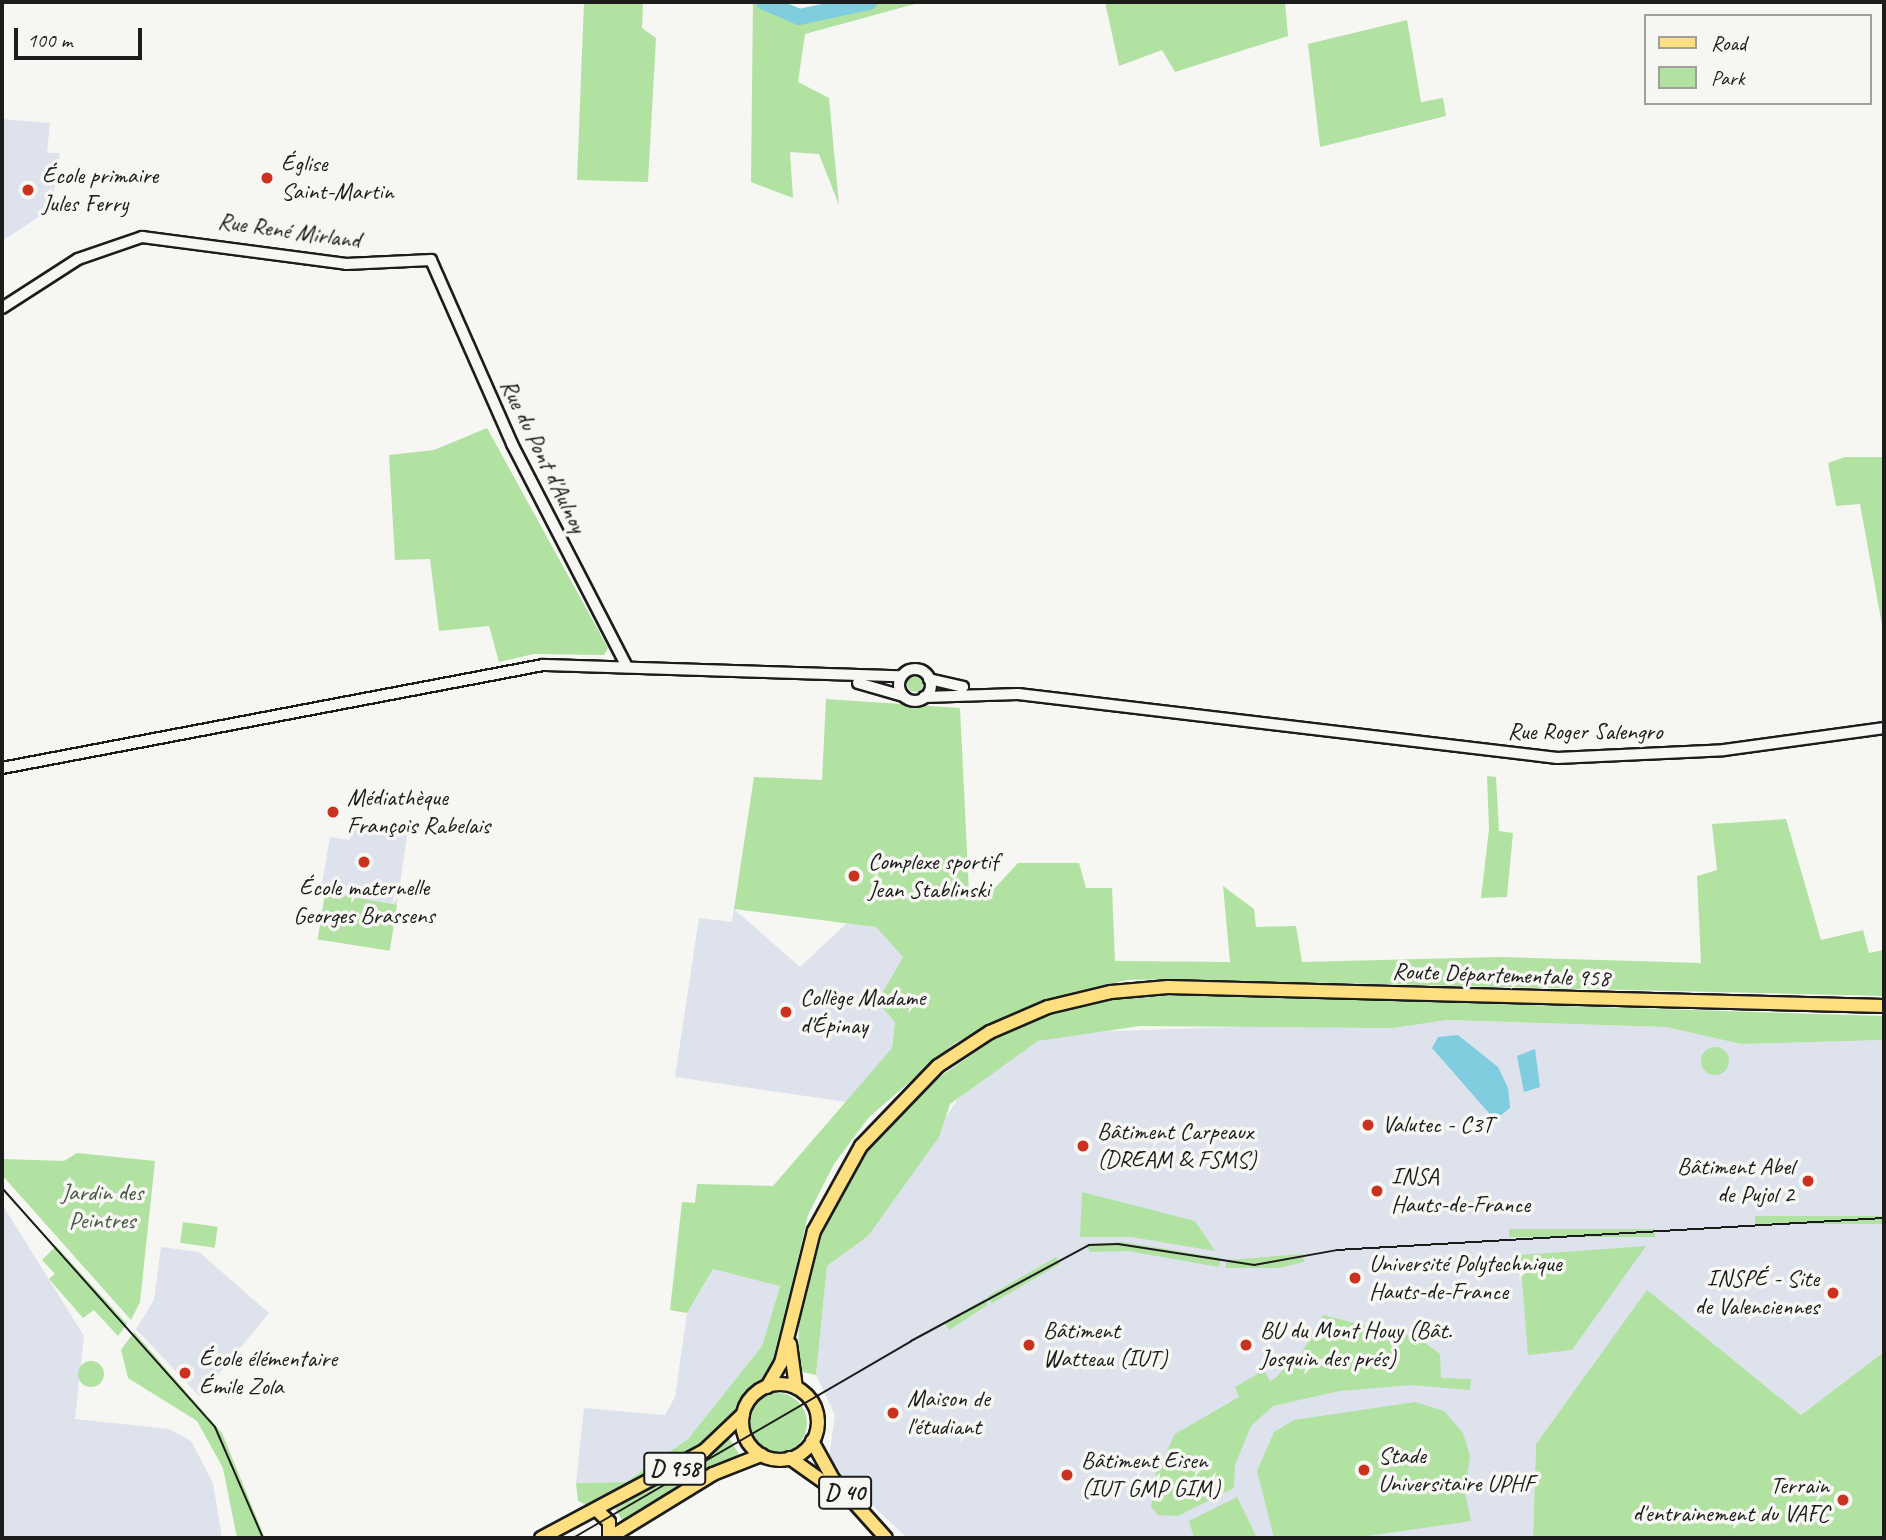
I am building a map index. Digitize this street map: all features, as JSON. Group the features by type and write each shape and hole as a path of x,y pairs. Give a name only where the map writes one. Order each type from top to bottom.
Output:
{"main road":[{"name":"Route Départementale 958","path":"767,1387 779,1367 827,1202 855,1153 903,1097 997,1028 1116,991 1884,1006"},
{"path":"790,1324 796,1388 815,1409 812,1441 790,1458 761,1455 744,1435 743,1414 767,1387 796,1388"},
{"name":"D 958","path":"597,1510 710,1447 743,1414"},
{"name":"D 40","path":"812,1441 833,1479 887,1538"},
{"name":"D 958","path":"609,1538 713,1474 761,1455"},
{"name":"D 40","path":"790,1458 814,1471 879,1538"},
{"path":"541,1538 597,1510 609,1522 609,1538"}],"street":[{"name":"Rue René Mirland","path":"2,309 78,259 142,237 346,264 431,260"},
{"name":"Rue du Pont d'Aulnoy","path":"431,260 512,444 628,667"},
{"path":"2,768 521,668 628,667 838,679 901,676 917,669 929,679 980,691"},
{"path":"901,676 904,697"},
{"path":"838,679 904,697 980,691"},
{"path":"925,697 929,679"},
{"name":"Rue Roger Salengro","path":"980,691 1285,728 1592,759 1724,750 1884,728"}],"shaded area":[{"name":"École primaire Jules Ferry","path":"2,119 50,123 47,153 60,153 51,209 2,241"},
{"name":"École maternelle Georges Brassens","path":"409,822 397,904 320,895 330,837 349,840 356,827"},
{"name":"Collège Madame d'Épinay","path":"734,909 800,967 847,923 876,927 903,957 877,1002 895,1022 892,1048 847,1102 675,1077 699,918 732,922"},
{"name":"Université Polytechnique Hauts-de-France","path":"1446,1020 1666,1027 1741,1044 1884,1040 1884,1352 1801,1415 1647,1291 1536,1444 1533,1538 907,1538 842,1476 829,1457 835,1415 816,1375 827,1266 868,1236 963,1091 1038,1041 1086,1032"},
{"path":"2,1204 84,1336 75,1419 169,1429 191,1441 213,1483 222,1538 2,1538"},
{"path":"161,1247 199,1252 269,1313 200,1397 136,1329 154,1300"},
{"path":"713,1269 780,1285 762,1346 688,1439 626,1482 576,1483 584,1408 665,1415 675,1397 687,1313"}],"green space":[{"path":"584,2 643,2 642,28 656,38 648,182 577,180"},
{"path":"753,2 804,11 851,2 922,2 805,34 798,82 829,98 839,205 819,154 790,152 793,198 751,182"},
{"path":"1105,2 1285,2 1288,36 1175,72 1162,50 1119,66"},
{"path":"1407,20 1421,102 1443,98 1446,116 1320,147 1308,44"},
{"path":"487,428 608,648 604,655 534,654 499,662 489,626 439,631 430,559 395,560 389,455 434,450"},
{"path":"1845,457 1884,457 1882,625 1860,504 1836,506 1828,463"},
{"path":"915,676 921,678 921,690 915,692 909,690 907,684 909,678"},
{"path":"826,699 960,708 969,892 993,890 1018,863 1079,863 1086,888 1112,888 1115,961 1230,962 1223,886 1254,909 1256,927 1296,926 1302,962 1500,957 1701,963 1697,876 1717,870 1712,824 1786,819 1821,940 1863,930 1869,953 1884,950 1884,996 1170,979 1127,980 1040,1001 955,1043 869,1117 834,1164 808,1215 772,1375 744,1395 734,1421 719,1436 591,1507 578,1501 576,1483 626,1482 688,1439 762,1346 780,1286 713,1269 687,1313 670,1310 682,1202 695,1203 697,1184 773,1186 892,1048 895,1022 877,1002 903,957 876,927 734,909 754,777 822,780"},
{"path":"1487,776 1496,777 1499,831 1513,833 1507,897 1481,898 1489,829"},
{"path":"325,893 397,904 390,951 318,939"},
{"path":"1181,994 1884,1016 1884,1040 1741,1044 1666,1027 1446,1020 1393,1028 1140,1026 1038,1041 950,1104 939,1137 868,1236 827,1266 816,1375 797,1371 800,1297 815,1242 871,1145 909,1098 1002,1034 1048,1014 1097,999"},
{"path":"1715,1047 1725,1051 1729,1061 1725,1071 1715,1075 1705,1071 1701,1061 1705,1051"},
{"name":"Jardin des Peintres","path":"77,1153 155,1161 140,1302 131,1320 2,1175 2,1159 64,1161"},
{"path":"1082,1192 1195,1221 1215,1251 1131,1237 1080,1237"},
{"path":"1755,1216 1884,1216 1884,1224 1755,1224"},
{"path":"183,1222 218,1227 215,1248 180,1243"},
{"path":"1509,1229 1655,1229 1655,1237 1509,1237"},
{"path":"1123,1242 1221,1258 1219,1267 1128,1251 1090,1252 1086,1244"},
{"path":"56,1246 127,1324 118,1336 94,1310 83,1318 49,1279 55,1274 42,1260"},
{"path":"1646,1246 1572,1350 1528,1355 1520,1255"},
{"path":"1303,1254 1304,1262 1279,1268 1225,1268 1227,1260"},
{"path":"1056,1257 1060,1264 992,1303 988,1296"},
{"path":"1647,1290 1801,1415 1884,1352 1884,1538 1533,1538 1536,1444"},
{"path":"985,1299 988,1305 949,1330 944,1322"},
{"path":"1323,1315 1386,1331 1388,1339 1413,1334 1440,1354 1441,1378 1471,1379 1470,1390 1411,1385 1339,1391 1273,1406 1251,1426 1235,1465 1234,1488 1178,1516 1158,1515 1151,1507 1156,1473 1175,1434 1239,1397 1235,1387 1264,1370 1270,1381 1276,1378 1295,1355 1299,1358"},
{"path":"134,1332 222,1433 265,1538 237,1538 223,1468 197,1421 128,1378 121,1350"},
{"path":"91,1361 100,1365 104,1374 100,1383 91,1387 82,1383 78,1374 82,1365"},
{"path":"777,1393 798,1402 807,1423 798,1444 777,1453 756,1444 747,1423 756,1402"},
{"name":"Stade Universitaire UPHF","path":"1415,1402 1444,1411 1463,1433 1470,1456 1465,1492 1471,1521 1354,1538 1274,1538 1257,1471 1274,1432 1294,1420"},
{"path":"729,1438 741,1457 627,1528 615,1509"},
{"path":"1237,1497 1257,1538 1194,1538 1189,1521"}],"water":[{"path":"1458,1035 1498,1067 1508,1088 1510,1108 1495,1120 1432,1048 1438,1037"},
{"path":"1535,1049 1540,1087 1524,1092 1517,1056"}],"waterway":[{"path":"764,2 799,17 869,2"}],"tram line":[{"path":"2,1188 215,1427 263,1538"},
{"path":"573,1538 911,1341 1089,1245 1118,1244 1254,1265 1337,1250 1884,1218"}],"place":[{"name":"Église Saint-Martin","path":"267,178"},
{"name":"École primaire Jules Ferry","path":"28,190"},
{"name":"Médiathèque François Rabelais","path":"333,812"},
{"name":"École maternelle Georges Brassens","path":"364,862"},
{"name":"Complexe sportif Jean Stablinski","path":"854,876"},
{"name":"Collège Madame d'Épinay","path":"786,1012"},
{"name":"Valutec - C3T","path":"1368,1125"},
{"name":"Bâtiment Carpeaux (DREAM & FSMS)","path":"1083,1146"},
{"name":"Bâtiment Abel de Pujol 2","path":"1808,1181"},
{"name":"INSA Hauts-de-France","path":"1377,1191"},
{"name":"Université Polytechnique Hauts-de-France","path":"1355,1278"},
{"name":"INSPÉ - Site de Valenciennes","path":"1833,1293"},
{"name":"Bâtiment Watteau (IUT)","path":"1029,1345"},
{"name":"BU du Mont Houy (Bât. Josquin des prés)","path":"1246,1345"},
{"name":"École élémentaire Émile Zola","path":"185,1373"},
{"name":"Maison de l'étudiant","path":"893,1413"},
{"name":"Stade Universitaire UPHF","path":"1364,1470"},
{"name":"Bâtiment Eisen (IUT GMP GIM)","path":"1067,1475"},
{"name":"Terrain d'entrainement du VAFC","path":"1843,1500"}]}
